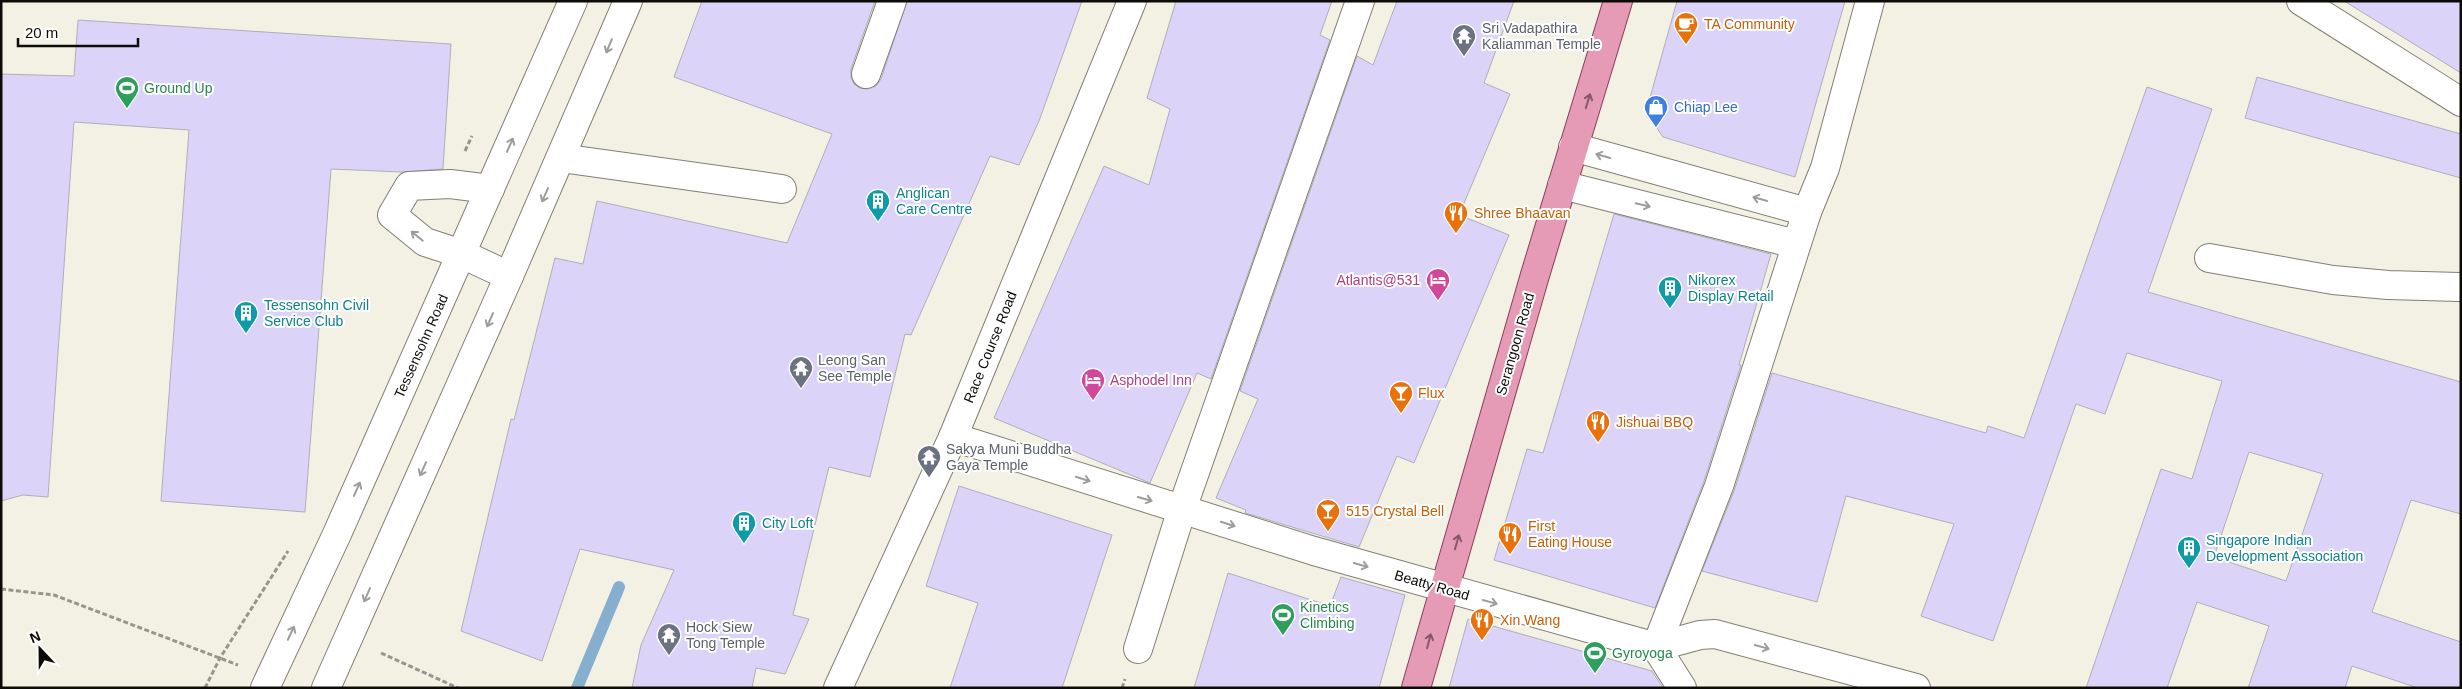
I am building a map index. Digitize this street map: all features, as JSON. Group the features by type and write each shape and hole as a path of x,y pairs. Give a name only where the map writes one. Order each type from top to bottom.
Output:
{"main road":[{"name":"Serangoon Road","path":"1416,688 1443,589 1618,1"}],"street":[{"name":"Tessensohn Road","path":"267,682 341,525 573,1"},
{"path":"326,688 510,276 628,1"},
{"path":"866,74 892,1"},
{"name":"Race Course Road","path":"838,688 953,437 1132,1"},
{"path":"1138,648 1182,509 1360,1"},
{"path":"1656,647 1719,486 1796,244 1825,168 1870,1"},
{"path":"2301,1 2461,102"},
{"path":"1573,147 1807,212"},
{"path":"561,158 782,189"},
{"path":"490,189 450,184 409,186 392,215 425,242 462,254 510,276"},
{"path":"1562,185 1796,244"},
{"path":"2209,258 2333,280 2388,285 2459,287"},
{"name":"Beatty Road","path":"953,437 1443,589 1656,647"},
{"path":"1656,647 1700,635 1714,634 1916,688"},
{"path":"1656,647 1682,688"}],"path":[{"path":"450,184 474,132"},
{"path":"205,688 220,658 289,549"},
{"path":"1,589 54,595 220,658 267,682"},
{"path":"348,638 458,688"}],"building":[{"path":"702,1 875,1 851,69 851,77 854,84 860,88 868,89 876,86 881,79 907,1 1082,1 1039,121 1019,165 990,156 911,335 905,334 870,477 829,467 793,615 809,619 785,674 756,668 752,688 632,688 641,645 674,570 580,549 542,661 461,631 511,419 514,420 555,258 583,264 597,201 787,243 832,134 674,77"},
{"path":"1176,1 1332,1 1320,35 1330,40 1211,379 1197,373 1150,483 994,418 1104,166 1149,185 1170,109 1147,98"},
{"path":"1397,1 1514,1 1484,83 1510,94 1459,215 1509,235 1414,463 1397,456 1359,547 1245,513 1246,510 1216,498 1258,399 1240,391 1357,56 1373,65"},
{"path":"1677,1 1845,1 1795,177 1663,137 1646,112"},
{"path":"2344,1 2461,1 2461,73 2401,36"},
{"name":"Tessensohn Civil Service Club","path":"78,20 451,44 443,169 402,172 331,169 305,512 161,501 189,130 74,122 48,497 23,495 1,501 1,74 74,76"},
{"path":"2257,77 2461,134 2461,178 2245,118"},
{"path":"2147,87 2212,109 2148,292 2461,382 2461,514 2411,500 2372,612 2461,642 2461,688 2418,688 2352,666 2345,688 2248,688 2269,626 2197,602 2167,688 2086,688 2161,469 2192,479 2222,381 2127,353 2105,414 2076,404 1993,641 1921,616 1954,524 1846,496 1817,602 1702,571 1734,491 1772,373 1986,433 1988,426 2024,438","holes":["2249,452 2323,474 2286,581 2214,557"]},
{"path":"1614,214 1771,254 1739,365 1741,365 1704,481 1655,608 1494,560 1527,449 1543,453"},
{"path":"959,486 1112,535 1062,688 950,688 978,603 926,586"},
{"path":"1228,573 1330,606 1341,577 1405,595 1379,688 1194,688"},
{"path":"1468,619 1652,671 1663,688 1449,688"}],"waterway":[{"path":"577,688 619,587"}],"place":[{"name":"TA Community","path":"1686,45"},
{"name":"Sri Vadapathira Kaliamman Temple","path":"1464,57"},
{"name":"Ground Up","path":"127,109"},
{"name":"Chiap Lee","path":"1656,128"},
{"name":"Anglican Care Centre","path":"878,222"},
{"name":"Shree Bhaavan","path":"1456,234"},
{"name":"Atlantis@531","path":"1438,301"},
{"name":"Nikorex Display Retail","path":"1670,309"},
{"name":"Tessensohn Civil Service Club","path":"246,334"},
{"name":"Leong San See Temple","path":"801,389"},
{"name":"Asphodel Inn","path":"1093,401"},
{"name":"Flux","path":"1401,414"},
{"name":"Jishuai BBQ","path":"1598,443"},
{"name":"Sakya Muni Buddha Gaya Temple","path":"929,478"},
{"name":"515 Crystal Bell","path":"1328,532"},
{"name":"City Loft","path":"744,544"},
{"name":"First Eating House","path":"1510,555"},
{"name":"Singapore Indian Development Association","path":"2189,569"},
{"name":"Kinetics Climbing","path":"1283,636"},
{"name":"Xin Wang","path":"1482,641"},
{"name":"Hock Siew Tong Temple","path":"669,656"},
{"name":"Gyroyoga","path":"1595,674"}]}
